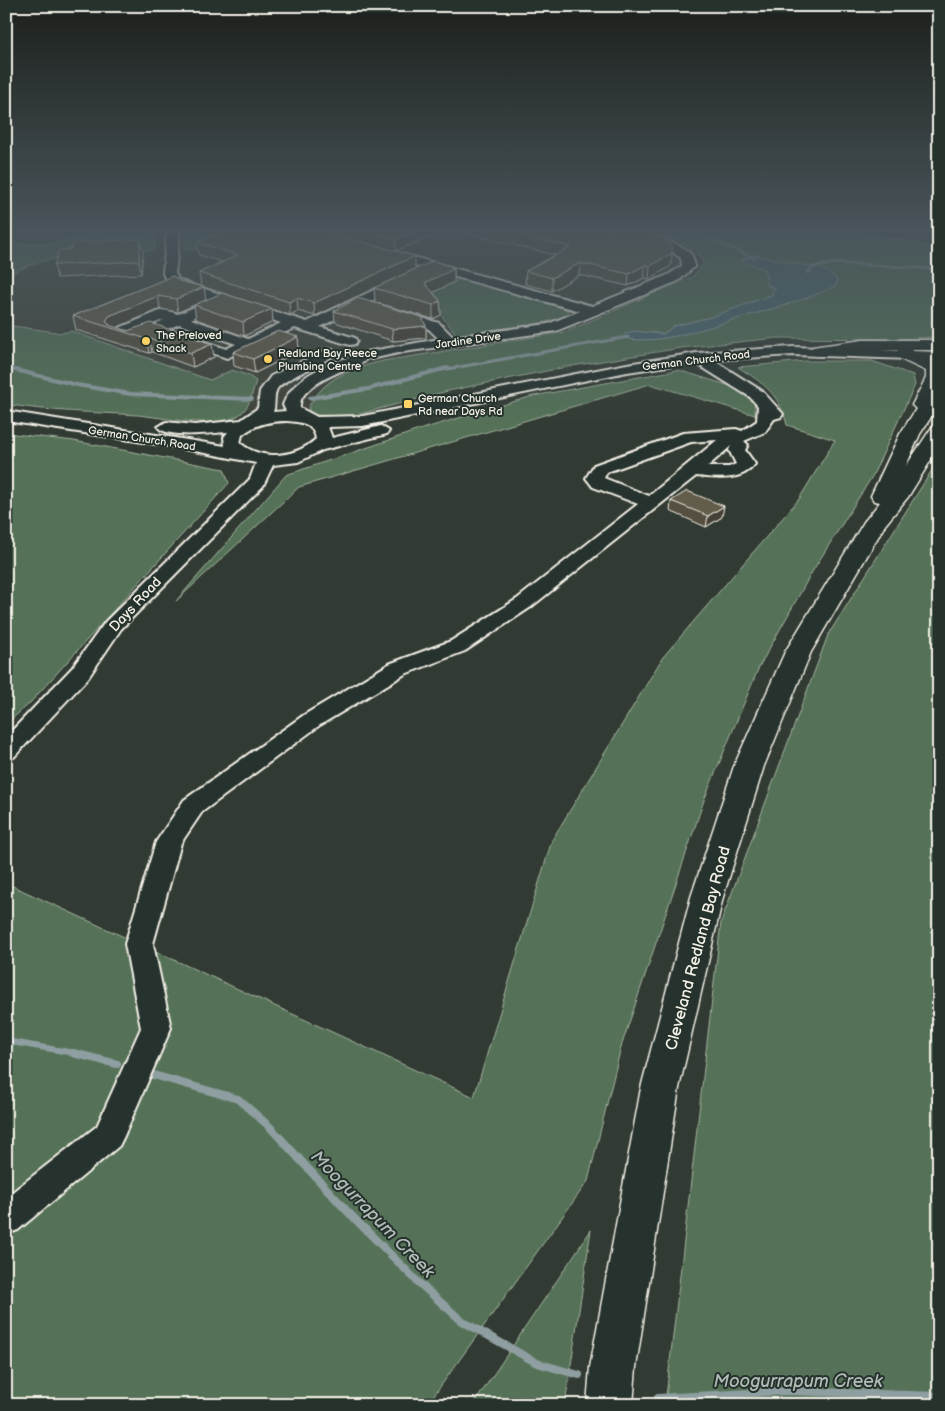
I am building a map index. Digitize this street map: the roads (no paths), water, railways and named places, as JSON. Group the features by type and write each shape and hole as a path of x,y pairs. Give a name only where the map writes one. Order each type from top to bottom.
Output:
{"highway":[{"path":"819,351 862,345 939,345"},
{"path":"904,354 928,363 935,369 935,378 910,434"},
{"name":"Cleveland Redland Bay Road","path":"874,522 884,487 910,434 939,390"},
{"name":"Cleveland Redland Bay Road","path":"610,1405 614,1367 660,1088 707,897 749,766 798,652 874,522 900,492 939,431"}],"street":[{"path":"208,295 350,341 362,342 367,353"},
{"path":"155,329 227,354 242,353 280,340 267,336 308,327 375,295"},
{"path":"535,295 594,311"},
{"name":"Jardine Drive","path":"367,353 551,328 633,295"},
{"path":"223,300 198,310 177,319 155,329 130,339 117,334 165,314 177,319 242,353"},
{"path":"358,303 434,326 450,342"},
{"path":"177,304 198,310"},
{"path":"308,327 339,359 367,353"},
{"path":"255,457 232,444 232,438 236,431 266,410 270,386 276,378 306,366 330,349 350,341"},
{"name":"German Church Road","path":"38,420 121,422 195,430 249,423 280,416 344,423 456,403 627,368 697,358 819,351 939,356"},
{"path":"319,446 324,440 325,433 321,427 293,410 292,400 298,390 313,380 367,353"},
{"path":"651,503 599,483 595,478 596,473 600,469 689,437 762,438 774,429 776,416 767,404 756,394 697,358"},
{"path":"292,371 302,373 313,380"},
{"name":"German Church Road","path":"6,416 169,440 255,457 296,457 319,446 389,429 456,403"},
{"path":"6,1218 108,1136 156,1028 139,944 169,842 193,806 312,720 397,669 458,646 524,603 714,453 744,439"},
{"path":"693,470 714,472 740,470 746,464 737,450 744,439"},
{"name":"Days Road","path":"6,751 52,705 80,673 113,625 257,482 263,471 255,457"}],"water":[{"path":"772,295 814,295 668,338 638,340 624,338 625,334 633,331 663,334 674,326 711,317"}],"waterway":[{"path":"442,370 628,337"},
{"path":"6,368 12,370"},
{"path":"7,368 77,385 131,394 252,399"},
{"path":"310,398 368,389 447,368"},
{"name":"Moogurrapum Creek","path":"6,1041 80,1054"},
{"name":"Moogurrapum Creek","path":"73,1053 117,1064"},
{"name":"Moogurrapum Creek","path":"150,1074 238,1099 270,1127 347,1211 419,1283 462,1321 537,1363 579,1375"},
{"name":"Moogurrapum Creek","path":"658,1398 787,1391 939,1396"}],"place":[{"name":"The Preloved Shack","path":"146,341"},
{"name":"Redland Bay Reece Plumbing Centre","path":"268,359"},
{"name":"German Church Rd near Days Rd","path":"408,404"}]}
